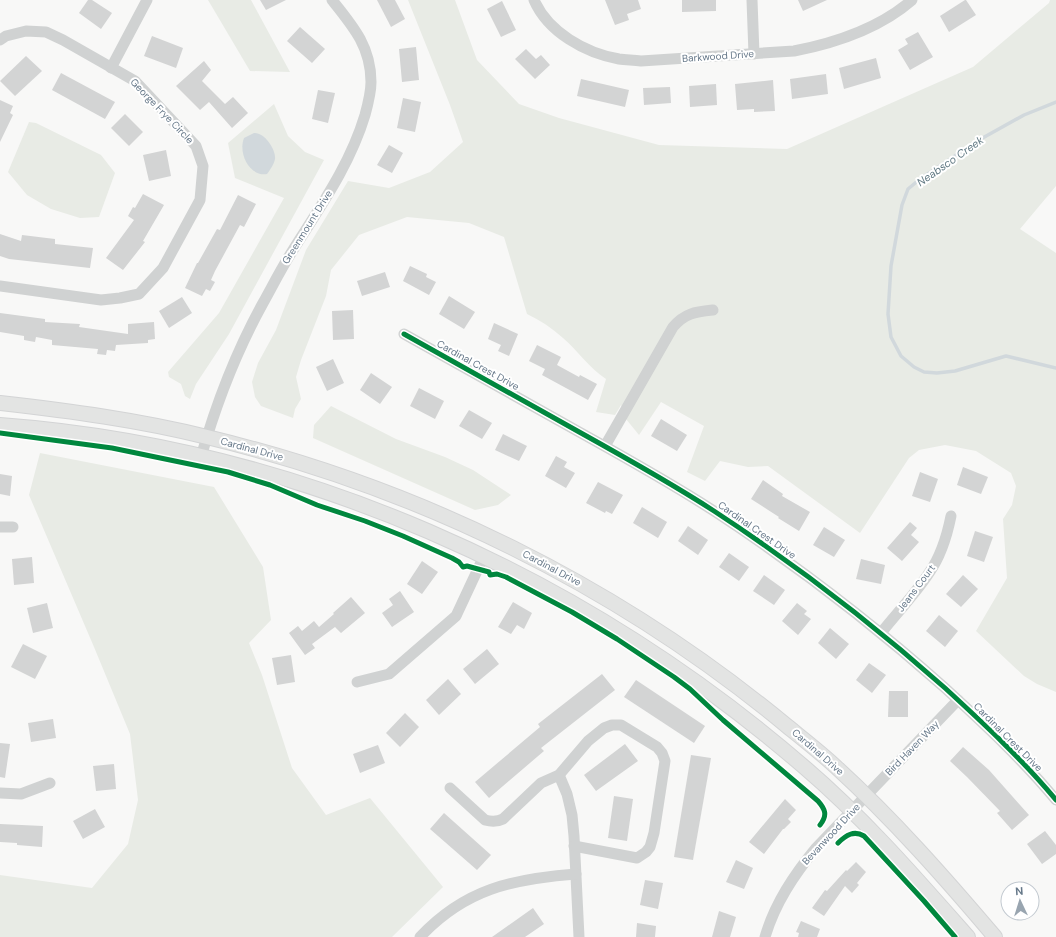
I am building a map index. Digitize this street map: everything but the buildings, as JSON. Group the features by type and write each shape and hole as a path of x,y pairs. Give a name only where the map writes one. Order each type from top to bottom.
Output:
{"main road":[{"name":"Cardinal Drive","path":"0,403 47,408 112,418 207,437 314,467 371,486 452,519 534,558 608,599 702,661 758,702 834,765 866,796 936,867 995,937"},
{"name":"Cardinal Drive","path":"0,425 86,434 129,441 258,471 320,490 395,517 484,556 574,603 632,638 678,669 736,711 766,735 806,769 874,832 928,890 968,937"}],"street":[{"path":"111,68 147,0"},
{"name":"Greenmount Drive","path":"201,457 224,387 242,344 262,304 338,177 354,145 370,99 371,75 367,52 352,24 332,0"},
{"name":"Barkwood Drive","path":"534,0 545,17 554,27 584,48 619,59 640,61 794,51 817,46 862,30 887,17 912,0"},
{"path":"752,0 754,54"},
{"name":"George Frye Circle","path":"0,40 6,36 26,31 46,32 135,81 196,146 203,166 200,200 163,268 139,294 101,300 0,286"},
{"path":"604,446 673,327 678,321 687,315 695,312 713,310"},
{"name":"Cardinal Crest Drive","path":"404,334 687,494 762,543 822,586 881,633 958,700 1007,747 1056,800"},
{"name":"Jeans Court","path":"881,633 929,573 940,554 951,516"},
{"path":"0,527 13,527"},
{"path":"357,682 389,674 456,616 484,556"},
{"name":"Bird Haven Way","path":"866,796 958,700"},
{"path":"450,788 485,820 490,822 504,819 541,783 559,775 588,741 604,728 612,725 621,725 657,747 662,753 665,761 654,833 650,848 637,858 574,846"},
{"path":"559,775 567,794 572,815 579,937"},
{"path":"0,794 21,794 50,783"},
{"name":"Bevanwood Drive","path":"765,937 782,897 799,869 816,848 866,796"},
{"path":"420,937 442,916 461,903 482,892 503,884 523,880 576,874"}],"shaded area":[{"path":"208,0 251,0 290,72 250,71"},
{"path":"408,0 455,0 477,60 519,104 559,118 659,145 787,149 973,67 1049,3 1050,0 1056,0 1056,186 1020,229 1056,253 1056,692 1037,684 1024,676 976,631 1007,578 1003,519 1012,505 1016,486 1011,473 976,451 945,445 919,450 909,458 860,533 768,466 748,467 720,461 705,481 687,472 704,426 661,402 639,435 626,419 621,405 615,415 596,412 606,379 594,370 559,334 527,314 504,237 469,223 407,217 359,235 331,270 326,296 301,360 296,377 301,399 295,409 293,418 261,406 255,397 252,382 258,363 276,330 306,250 348,181 389,188 430,172 463,142 450,105"},
{"path":"274,104 288,136 305,152 324,160 229,334 196,384 190,399 185,396 181,384 169,377 168,372 219,313 284,198 235,178 228,143"},
{"path":"29,122 36,123 101,155 115,173 99,217 80,218 51,209 27,195 8,172"},
{"path":"254,133 262,135 269,142 274,151 275,159 267,174 255,172 246,163 244,157 244,138"},
{"path":"331,406 396,439 445,457 473,470 511,495 498,505 475,510 313,438 314,425"},
{"path":"40,453 214,487 263,567 271,620 249,643 262,675 292,768 326,815 370,798 443,887 392,937 0,937 0,875 92,888 128,844 138,800 130,734 29,495"}],"waterway":[{"name":"Neabsco Creek","path":"1056,102 1024,115 979,140 920,179 908,189 902,205 891,266 888,314 891,337 901,356 914,367 924,372 937,373 955,371 1006,356 1056,368"}],"cycle path":[{"path":"404,334 665,481 714,511 774,552 890,640 945,688 1016,756 1056,800"},
{"path":"0,433 112,448 228,472 270,485 317,505 365,521 403,536 452,558 459,562 463,567 467,566 489,572 490,575 497,574 506,577 572,612 617,639 690,689 723,720 818,801 825,812 824,818 820,825"},
{"path":"838,843 853,833 864,836 955,937"}]}
